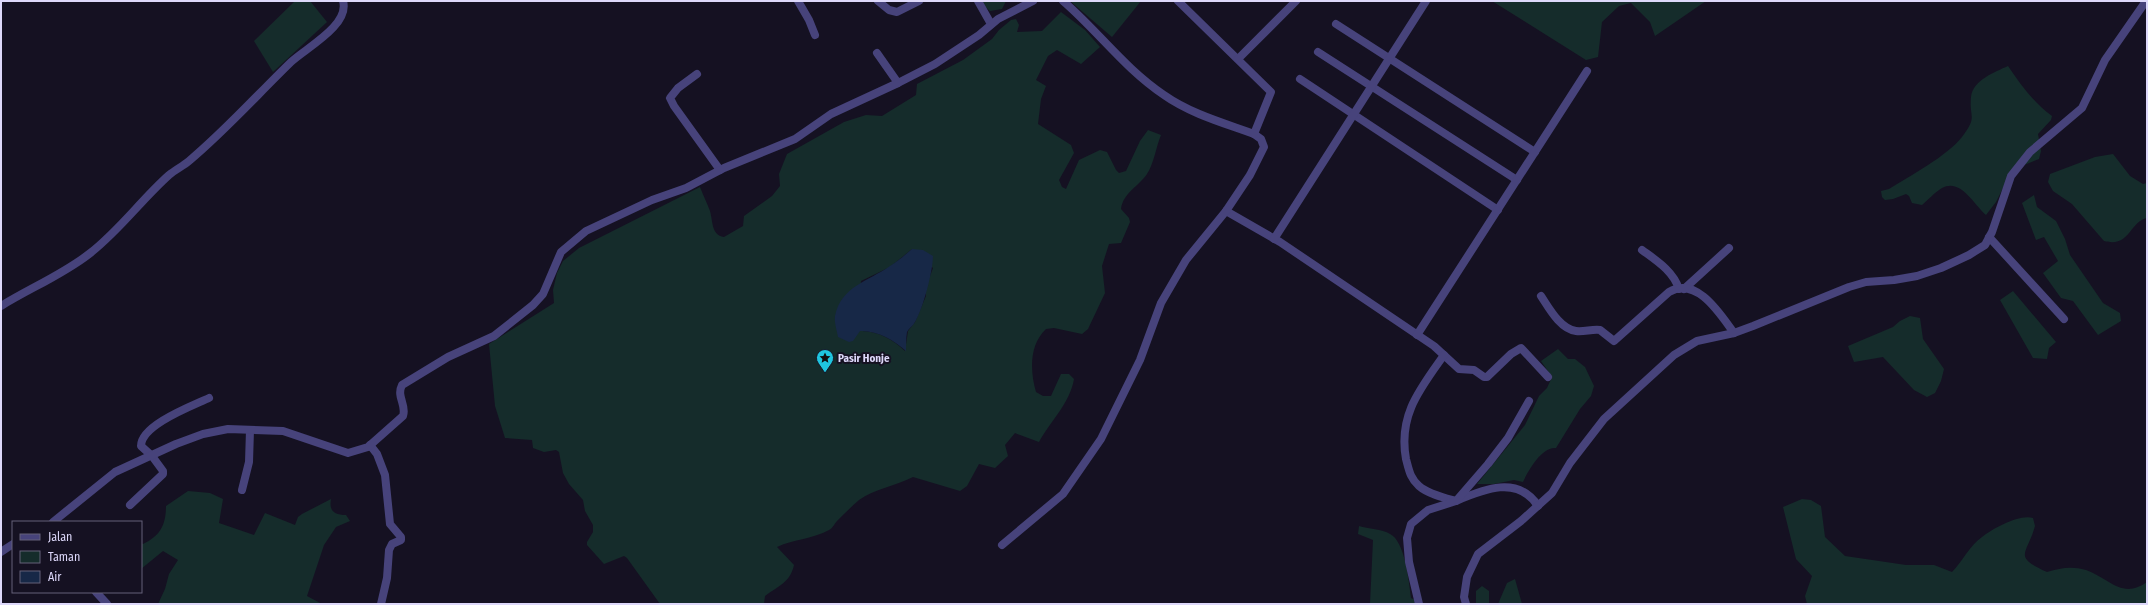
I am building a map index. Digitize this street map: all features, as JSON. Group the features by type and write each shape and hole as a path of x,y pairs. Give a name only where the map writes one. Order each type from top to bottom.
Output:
{"street":[{"path":"1,306 73,266 109,238 169,175 189,161 244,110 292,61 335,26 343,13 345,6 343,1"},
{"path":"798,1 809,20 815,35"},
{"path":"878,1 889,10 897,12 919,1"},
{"path":"978,1 991,24"},
{"path":"54,521 115,472 176,444 203,434 228,429 283,431 344,453 356,452 370,445 404,416 404,409 399,396 402,385 448,357 494,336 533,305 543,294 561,252 586,231 652,200 686,188 720,170 795,139 831,114 898,83 979,35 991,24 1033,1"},
{"path":"1002,545 1063,494 1101,439 1140,360 1161,303 1186,260 1226,211 1250,175 1264,147 1261,139 1254,134 1187,108 1164,96 1140,78 1081,16 1063,1"},
{"path":"1178,1 1238,59 1245,69 1271,92 1254,134"},
{"path":"1238,59 1296,1"},
{"path":"1274,239 1426,1"},
{"path":"1466,604 1464,597 1467,577 1478,554 1552,493 1570,464 1604,419 1674,355 1697,341 1734,333 1849,287 1866,282 1909,277 1941,268 1969,255 1985,245 2011,176 2030,152 2082,108 2106,60 2146,1"},
{"path":"1336,24 1535,152"},
{"path":"1318,52 1516,180"},
{"path":"877,53 898,83"},
{"path":"1418,335 1587,71"},
{"path":"697,74 678,88 670,98 674,106 720,170"},
{"path":"1300,79 1498,210"},
{"path":"1226,211 1274,239 1418,335 1434,346 1459,369 1474,370 1485,377 1510,354 1521,348 1548,378"},
{"path":"1989,237 2064,319"},
{"path":"1541,296 1558,319 1569,329 1574,331 1600,330 1614,341 1669,292 1681,289 1729,248"},
{"path":"1642,250 1667,270 1681,289 1705,296 1734,333"},
{"path":"1444,355 1422,385 1407,416 1404,430 1405,449 1410,477 1420,488 1456,501"},
{"path":"130,505 163,474 163,471 141,443 151,429 161,421 209,398"},
{"path":"1456,501 1508,438 1529,401"},
{"path":"242,490 249,462 250,430"},
{"path":"370,445 377,454 385,475 390,524 401,537 401,540 392,544 389,550 387,578 381,604"},
{"path":"1419,604 1407,538 1411,524 1419,516 1428,510 1456,501 1482,490 1505,486 1521,490 1532,496 1538,506"},
{"path":"1,552 12,545"},
{"path":"97,593 107,604"}],"green space":[{"path":"295,1 310,1 327,22 273,72 254,41"},
{"path":"982,1 1006,1 1002,9 990,11 984,6"},
{"path":"1070,1 1141,1 1112,37"},
{"path":"1492,1 1706,1 1655,36 1650,22 1631,3 1619,6 1602,22 1598,57 1586,60"},
{"path":"1061,12 1085,30 1100,47 1081,64 1057,50 1048,56 1036,80 1046,86 1041,99 1038,124 1071,145 1074,153 1059,180 1062,187 1066,189 1079,160 1100,150 1107,152 1119,173 1126,171 1140,141 1148,130 1161,135 1147,174 1128,194 1122,203 1121,209 1129,218 1130,222 1121,243 1109,244 1102,266 1105,293 1088,329 1082,334 1054,328 1046,329 1040,335 1036,343 1032,359 1032,367 1036,392 1043,396 1051,396 1061,374 1069,374 1074,379 1072,388 1064,404 1039,442 1015,433 1005,445 1008,456 995,468 979,464 967,486 960,491 913,477 865,496 851,507 829,530 777,547 794,565 790,576 779,587 765,596 764,604 660,604 627,558 624,556 604,564 587,545 587,542 593,532 593,525 585,511 583,500 569,484 563,473 559,452 556,450 544,452 533,448 532,440 505,438 495,406 489,344 554,303 553,290 557,273 563,261 579,248 700,187 710,211 713,227 717,234 724,237 743,226 744,216 772,196 780,186 779,174 787,154 844,122 866,115 882,116 916,95 917,84 963,60 992,39 999,30 1011,20 1016,19 1019,25 1017,32 1042,31","holes":["912,249 933,268 926,287 926,296 915,322 908,331 905,351 896,343 884,336 872,332 860,331 861,281 890,267"]},
{"path":"2008,66 2033,99 2052,116 2051,120 2038,134 2041,151 2039,159 2012,170 1996,202 1986,215 1967,194 1955,187 1949,186 1942,188 1922,205 1912,203 1909,196 1906,194 1893,199 1885,200 1882,197 1881,191 1889,189 1928,165 1947,151 1962,137 1970,125 1972,117 1971,97 1976,86 1985,77"},
{"path":"2113,154 2130,176 2143,184 2147,183 2147,218 2136,224 2124,238 2113,242 2104,241 2072,204 2053,191 2048,182 2050,174 2095,157"},
{"path":"2034,195 2037,207 2056,221 2065,239 2070,255 2103,303 2120,313 2121,321 2098,335 2073,301 2061,298 2043,273 2058,261 2044,237 2036,240 2022,203"},
{"path":"2013,291 2056,342 2049,348 2047,359 2033,358 2000,300"},
{"path":"1910,316 1920,318 1923,339 1944,369 1941,381 1935,393 1927,397 1914,390 1883,357 1854,362 1848,346 1893,327 1900,321"},
{"path":"1558,349 1568,359 1575,359 1585,367 1594,386 1591,396 1580,409 1556,448 1551,448 1546,451 1536,460 1523,482 1514,480 1494,484 1477,484 1525,425 1539,396 1547,388 1552,377 1541,361"},
{"path":"188,491 210,493 223,499 219,523 254,535 265,513 295,525 298,517 302,514 331,499 331,509 335,513 346,515 350,521 336,527 324,545 307,596 322,604 158,604 165,589 169,574 178,560 163,551 142,568 142,544 149,541 161,529 165,519 166,506"},
{"path":"1802,499 1811,500 1821,506 1825,537 1845,556 1906,565 1934,565 1952,572 1974,544 1987,533 2014,520 2027,517 2033,518 2035,526 2025,554 2029,562 2047,572 2066,568 2086,570 2116,586 2123,588 2130,589 2138,587 2147,582 2147,604 1807,604 1805,596 1812,576 1796,559 1783,507"},
{"path":"1359,526 1383,531 1395,538 1403,553 1411,598 1424,604 1370,604 1373,540 1358,534"},
{"path":"1515,579 1522,604 1498,604 1507,583"},
{"path":"1482,586 1489,591 1489,604 1476,604 1476,591"}],"water":[{"path":"912,249 923,250 933,256 933,263 918,316 907,332 906,351 896,343 872,332 860,331 853,341 849,342 838,337 835,316 838,306 843,298 857,285 893,264"}],"place":[{"name":"Pasir Honje","path":"825,373"}]}
